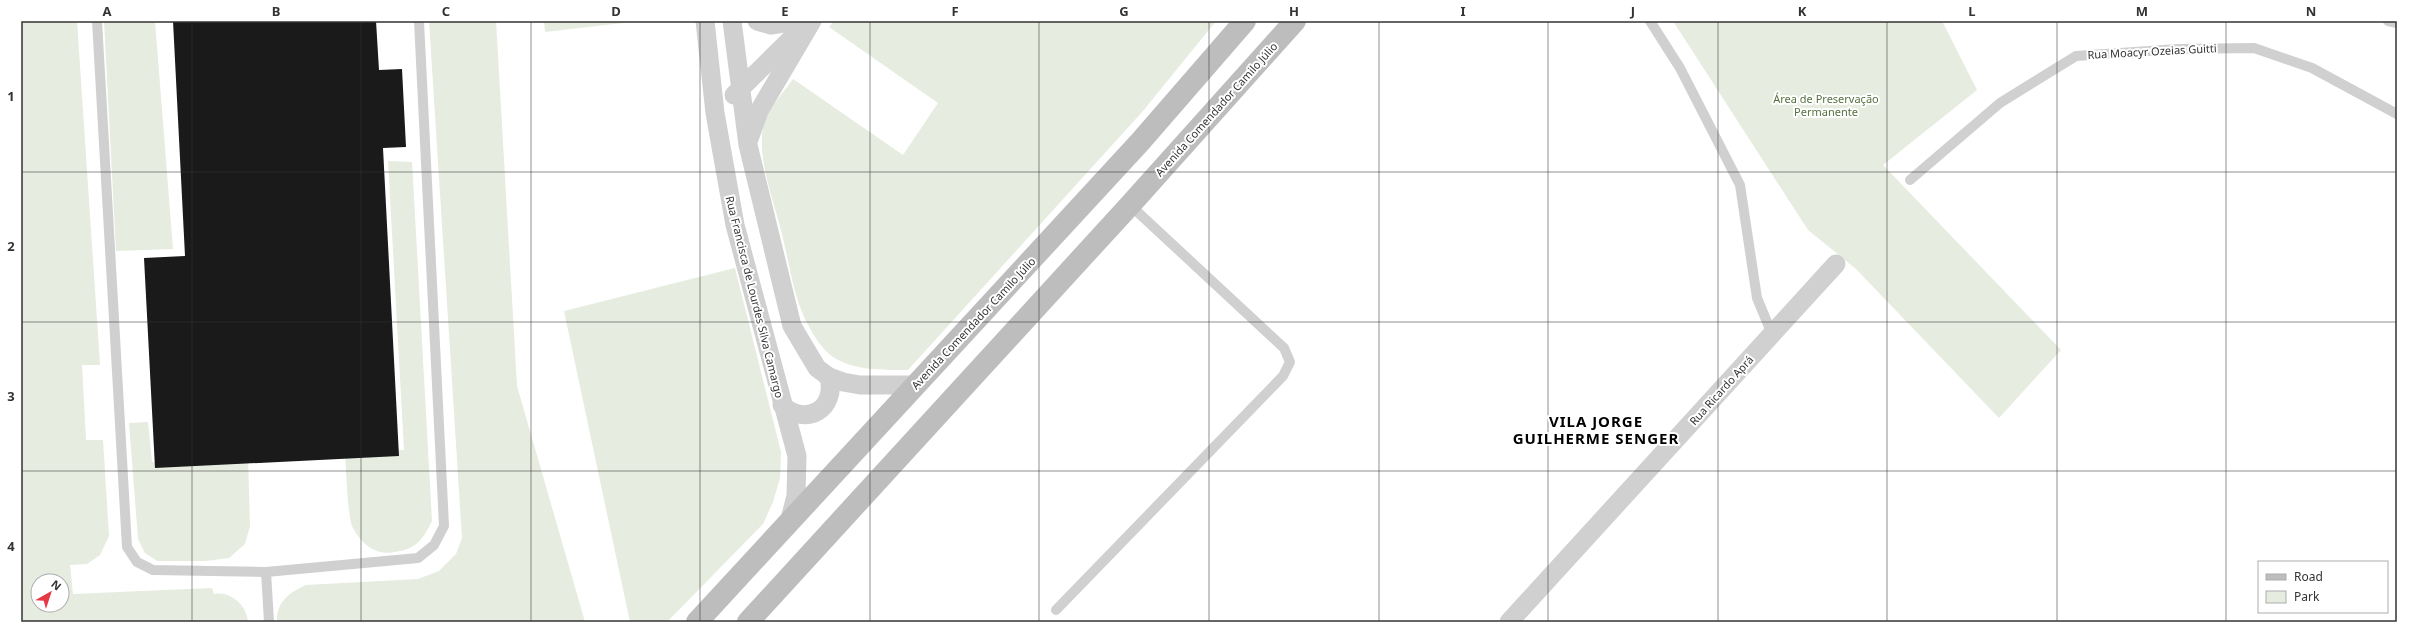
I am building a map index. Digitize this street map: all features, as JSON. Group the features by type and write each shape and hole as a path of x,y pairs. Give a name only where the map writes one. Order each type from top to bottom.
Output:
{"main road":[{"name":"Avenida Comendador Camilo Júlio","path":"697,622 1140,142 1245,21"},
{"name":"Avenida Comendador Camilo Júlio","path":"748,622 1130,205 1295,21"}],"street":[{"name":"Rua Francisca de Lourdes Silva Camargo","path":"704,21 715,115 735,225 796,456 796,496 788,523"},
{"path":"732,21 748,144 792,326 817,368 829,376 843,382 860,385 916,385"},
{"path":"757,21 771,25 797,21"},
{"path":"811,21 764,101 753,114 744,120 727,127 721,124 715,115 811,21"},
{"path":"748,144 764,101"},
{"name":"Rua Ricardo Aprá","path":"1509,622 1836,264"},
{"name":"Rua Francisca de Lourdes Silva Camargo","path":"782,405 791,413 808,415 817,412 826,405 831,393 829,376"}],"lane":[{"path":"97,21 127,547 138,562 153,570 266,572 418,558 434,545 444,526 419,21"},
{"path":"1650,21 1680,68 1740,185 1757,298 1772,334"},
{"path":"2388,21 2397,23"},
{"name":"Rua Moacyr Ozeias Guitti","path":"1910,180 2000,103 2076,56 2178,48 2254,48 2312,68 2397,114"},
{"path":"1056,610 1283,376 1290,362 1284,348 1130,205"},
{"path":"266,572 269,622"}],"green space":[{"path":"21,21 77,21 100,365 82,365 86,440 103,440 109,536 100,555 87,564 70,565 73,594 212,588 214,594 226,595 237,600 245,610 248,622 21,622"},
{"path":"104,21 155,21 173,249 116,251"},
{"path":"429,21 496,21 517,386 585,622 277,622 279,609 285,599 306,585 418,579 439,571 456,554 462,538"},
{"path":"544,21 640,21 545,32"},
{"path":"834,21 1216,21 1143,111 908,370 898,370 857,367 847,364 837,360 829,354 816,338 805,319 797,299 782,234 765,172 762,146 763,126 769,112 793,79 903,155 938,103 829,27"},
{"name":"Área de Preservação Permanente","path":"1673,21 1942,21 1977,90 1883,165 2061,350 1999,418 1856,269 1808,230"},
{"path":"388,161 412,162 432,521 426,533 414,546 403,551 388,553 375,550 370,547 360,538 352,526 348,502 345,453 404,450"},
{"path":"735,268 781,452 780,478 773,502 763,524 667,622 630,622 564,311"},
{"path":"148,422 152,462 248,458 250,526 245,544 229,558 206,561 157,561 145,553 138,539 129,423"}],"building":[{"path":"173,21 376,21 379,70 402,69 406,147 383,148 399,456 155,468 144,258 185,256"}],"district":[{"name":"VILA JORGE GUILHERME SENGER","path":"1596,430"}]}
